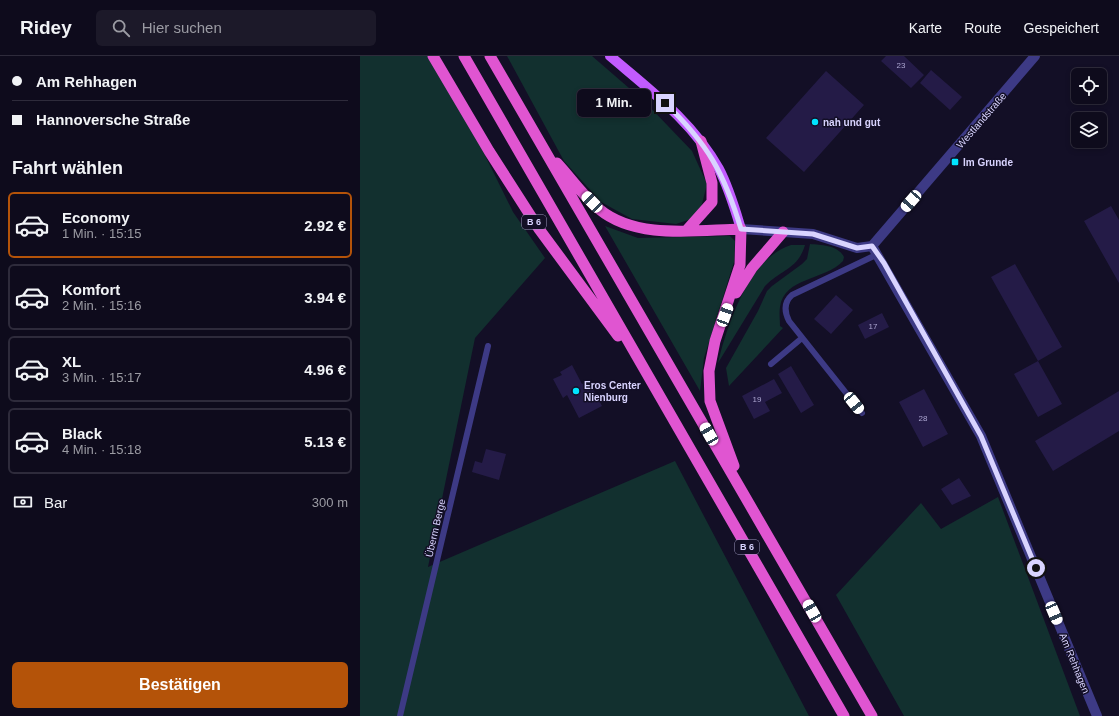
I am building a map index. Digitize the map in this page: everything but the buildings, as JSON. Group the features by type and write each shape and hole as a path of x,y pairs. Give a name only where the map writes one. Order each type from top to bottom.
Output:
{"highway":[{"name":"B 6","path":"432,56 489,151 539,229 649,378"},
{"name":"B 6","path":"464,56 844,716"},
{"name":"B 6","path":"490,56 872,716"},
{"path":"687,230 712,202 712,183 701,141"},
{"path":"541,145 599,209 616,220 634,227 659,232 741,229 740,265 728,308 715,341 709,371 710,401 720,430 752,507"},
{"path":"728,308 752,268 783,232"}],"main road":[{"path":"610,56 665,103 701,141 720,170 733,202 741,229"}],"street":[{"name":"Westlandstraße","path":"875,250 1035,56"},
{"path":"741,229 813,234 857,248 875,250"},
{"name":"Am Rehhagen","path":"875,250 981,436 1097,716"}],"lane":[{"path":"862,413 802,338 787,316 785,308 789,298 875,250"},
{"path":"771,364 802,338"},
{"name":"Überm Berge","path":"400,716 488,346"}],"green space":[{"path":"360,56 436,56 513,212 545,258 475,338 428,567 675,461 809,716 360,716"},
{"path":"507,56 592,56 644,101 692,151 707,184 701,208 691,219 676,224 632,219 601,202 564,161"},
{"path":"605,226 638,238 730,236 735,241 734,262 704,358 700,391"},
{"path":"810,244 824,245 838,250 844,257 843,261 827,272 797,284 789,290 783,297 780,307 780,326 783,328 729,386 726,368 758,311 767,291 807,259"},
{"path":"791,245 805,245 802,253 794,264 765,286 718,363 727,330 734,312 752,278 763,264 776,252"},
{"path":"998,497 1080,716 904,716 836,595 921,503 941,529"}],"place":[{"name":"nah und gut","path":"815,122"},
{"name":"Im Grunde","path":"955,162"},
{"name":"Eros Center Nienburg","path":"576,391"}],"route":[{"path":"665,103 701,141 720,170 733,202 741,229 813,234 857,248 872,246 884,263 981,436 1036,568"}]}
